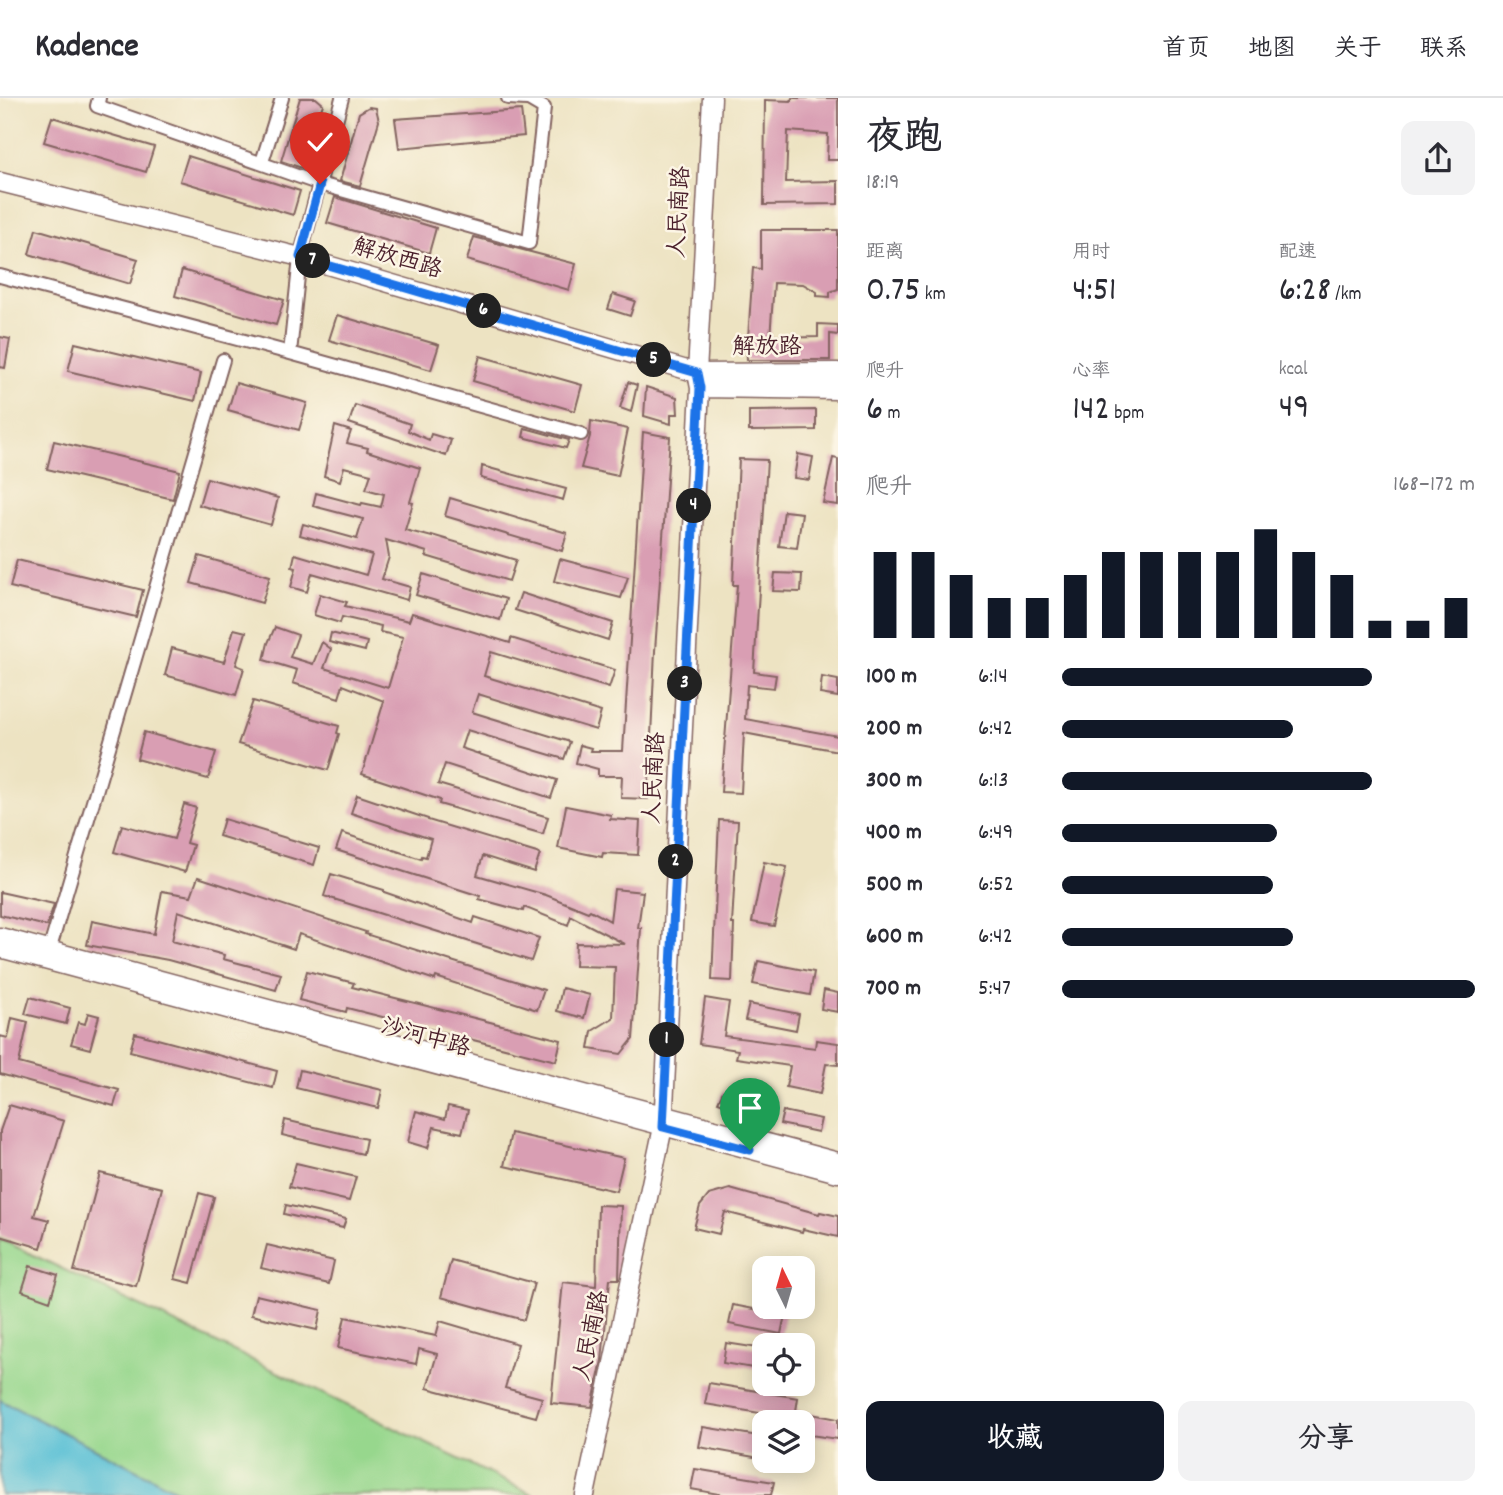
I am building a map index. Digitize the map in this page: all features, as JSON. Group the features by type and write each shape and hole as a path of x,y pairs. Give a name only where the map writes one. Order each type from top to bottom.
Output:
{"main road":[{"name":"人民南路","path":"585,1495 663,1120 712,98"},
{"name":"解放西路","path":"0,182 300,257 699,381"},
{"name":"解放路","path":"699,381 838,372"},
{"name":"解放路","path":"699,381 838,390"}],"street":[{"path":"99,98 97,106 320,184 529,243 544,108 527,99 508,98"},
{"path":"262,162 282,98"},
{"path":"290,353 300,257 342,98"},
{"path":"0,276 580,434"},
{"path":"47,955 223,360"},
{"name":"沙河中路","path":"0,936 47,955 663,1120 838,1161"},
{"name":"沙河中路","path":"0,949 47,955"},
{"name":"沙河中路","path":"663,1120 838,1174"}],"green space":[{"path":"0,1239 534,1495 0,1495"}],"water":[{"path":"0,1400 186,1495 0,1495"}],"building":[{"path":"300,98 316,98 323,104 302,168 281,161"},
{"path":"792,98 838,98 838,160 827,160 828,134 788,131 786,182 838,181 838,204 764,205 765,100 791,101"},
{"path":"369,107 376,108 379,121 360,186 340,181 359,113"},
{"path":"521,110 524,136 399,148 395,119"},
{"path":"52,117 154,147 146,172 44,142"},
{"path":"188,156 300,191 293,215 180,181"},
{"path":"335,197 436,228 429,253 327,223"},
{"path":"36,229 138,259 130,284 29,254"},
{"path":"761,230 838,230 838,289 830,292 830,297 817,296 817,292 803,284 774,283 770,338 818,337 818,324 838,325 838,335 830,334 830,360 747,360 746,338 753,268 761,269"},
{"path":"474,237 576,264 569,290 467,260"},
{"path":"182,270 284,300 276,325 175,296"},
{"path":"613,294 635,301 630,316 608,309"},
{"path":"337,315 439,345 431,370 329,340"},
{"path":"0,337 10,339 5,368 0,367"},
{"path":"75,343 201,373 195,401 68,371"},
{"path":"480,356 582,385 575,411 473,381"},
{"path":"628,382 637,385 631,412 620,408"},
{"path":"236,383 307,403 299,430 228,410"},
{"path":"646,387 677,397 678,414 671,414 671,424 644,416"},
{"path":"355,405 410,424 408,431 429,440 431,434 451,440 446,456 349,423"},
{"path":"816,410 816,430 749,431 749,411"},
{"path":"591,421 628,429 618,476 581,468 590,436"},
{"path":"335,426 351,431 347,443 420,468 405,530 432,535 516,560 509,581 426,556 427,552 386,540 389,557 382,579 410,587 407,600 312,573 307,592 291,587 296,568 292,567 295,554 366,575 372,555 300,535 303,524 357,539 363,519 313,506 316,493 361,505 381,507 384,494 366,489 371,474 344,467 340,481 324,476"},
{"path":"525,428 569,440 566,448 523,437"},
{"path":"643,432 670,437 648,799 621,798 622,776 598,776 598,769 576,763 580,745 591,748 590,751 623,751"},
{"path":"54,441 180,471 173,499 47,469"},
{"path":"798,454 813,457 809,480 794,478"},
{"path":"833,458 838,459 838,505 823,503"},
{"path":"739,459 767,460 754,672 776,675 774,688 747,685 745,719 838,736 838,751 744,733 741,793 721,792 737,585 733,585"},
{"path":"482,466 566,489 563,500 481,478"},
{"path":"207,478 278,498 271,525 199,505"},
{"path":"450,498 567,533 562,551 445,516"},
{"path":"784,511 802,513 797,548 779,546"},
{"path":"199,556 270,576 262,603 191,583"},
{"path":"560,559 628,577 621,598 554,581"},
{"path":"17,560 143,590 136,617 10,587"},
{"path":"775,573 802,574 801,592 773,591"},
{"path":"423,574 506,599 500,620 416,595"},
{"path":"521,593 613,623 608,640 515,610"},
{"path":"320,594 347,602 345,606 409,621 412,613 510,643 511,638 615,670 609,688 491,652 484,676 601,712 596,730 478,694 472,712 570,742 564,759 467,730 461,748 557,780 551,798 445,764 438,784 548,817 543,834 439,804 440,800 362,774 384,701 343,685 339,698 293,683 297,670 264,660 268,643 275,627 298,635 290,657 313,664 322,642 331,649 324,668 388,688 403,637 380,632 381,626 342,617 340,623 314,615"},
{"path":"234,629 246,632 236,665 244,668 236,695 165,675 172,648 224,662"},
{"path":"331,633 367,642 365,651 329,642"},
{"path":"822,677 838,680 838,697 820,694"},
{"path":"253,701 339,726 328,770 238,744"},
{"path":"144,732 216,752 208,779 137,759"},
{"path":"357,795 540,854 534,872 483,856 477,875 546,895 588,912 590,910 610,921 614,889 643,892 638,928 641,928 633,1039 621,1054 589,1049 592,1031 613,1018 615,967 575,966 576,943 625,944 571,916 568,925 524,907 523,911 479,899 480,896 336,850 342,833 421,859 422,856 426,857 431,839 351,813"},
{"path":"184,804 196,808 186,843 193,845 185,872 114,852 122,825 174,839"},
{"path":"566,806 611,815 610,819 640,821 638,855 603,853 602,857 558,848"},
{"path":"224,819 319,848 314,865 219,836"},
{"path":"719,820 738,821 732,924 732,981 712,980"},
{"path":"764,862 787,867 774,926 752,922"},
{"path":"331,874 384,890 473,923 475,917 539,938 531,961 324,896"},
{"path":"198,877 366,932 365,934 544,990 537,1010 436,977 435,980 299,934 294,949 178,911 172,941 224,955 223,959 281,974 276,990 168,960 87,945 92,921 154,934 162,891 191,896"},
{"path":"0,892 54,904 47,926 0,915"},
{"path":"758,961 814,972 810,995 753,984"},
{"path":"307,971 354,983 352,987 561,1040 556,1061 347,1008 346,1012 299,1000"},
{"path":"562,988 590,995 584,1018 557,1011"},
{"path":"824,990 838,993 838,1012 821,1009"},
{"path":"30,997 70,1008 66,1024 25,1014"},
{"path":"705,998 729,1002 724,1036 815,1048 816,1040 838,1043 838,1065 826,1064 820,1094 786,1087 790,1066 736,1058 738,1050 699,1044"},
{"path":"749,1004 799,1014 796,1030 745,1020"},
{"path":"88,1013 99,1016 90,1049 71,1044 78,1022 85,1024"},
{"path":"12,1018 28,1022 19,1063 119,1090 114,1106 0,1074 0,1036 8,1038"},
{"path":"135,1033 277,1071 273,1088 130,1051"},
{"path":"300,1070 382,1090 378,1108 296,1088"},
{"path":"723,1091 742,1098 737,1109 718,1102"},
{"path":"9,1105 64,1121 34,1216 49,1220 41,1248 0,1236 0,1131"},
{"path":"448,1106 468,1110 462,1133 434,1127 428,1148 408,1142 416,1111 445,1119"},
{"path":"783,1111 821,1119 818,1132 780,1124"},
{"path":"285,1120 366,1139 363,1154 282,1135"},
{"path":"511,1133 624,1158 616,1191 504,1166"},
{"path":"296,1163 356,1177 349,1201 289,1187"},
{"path":"100,1173 162,1188 136,1286 74,1271"},
{"path":"730,1189 819,1214 838,1216 838,1237 803,1229 802,1232 725,1212 719,1234 694,1228 700,1206 709,1195"},
{"path":"199,1193 214,1197 191,1283 175,1279"},
{"path":"286,1205 346,1219 343,1228 284,1214"},
{"path":"598,1205 621,1206 619,1279 610,1279 602,1360 592,1407 551,1403 563,1282 596,1286"},
{"path":"267,1245 334,1261 329,1284 261,1268"},
{"path":"451,1260 534,1283 524,1320 441,1297"},
{"path":"30,1266 58,1275 50,1301 22,1291"},
{"path":"256,1295 321,1310 317,1330 251,1315"},
{"path":"733,1305 752,1309 752,1320 784,1320 781,1333 729,1324"},
{"path":"345,1317 436,1336 440,1321 518,1344 505,1388 542,1398 536,1417 427,1388 437,1354 419,1349 416,1364 338,1348"},
{"path":"726,1343 752,1347 752,1368 723,1363"},
{"path":"709,1383 752,1390 752,1396 798,1398 796,1410 752,1412 705,1404"},
{"path":"815,1415 838,1419 838,1439 815,1436"},
{"path":"703,1427 752,1435 752,1457 699,1447"},
{"path":"695,1469 774,1482 771,1495 724,1495 691,1489"}],"route":[{"path":"320,184 300,257 697,373 700,388 663,1127 750,1150"}]}
